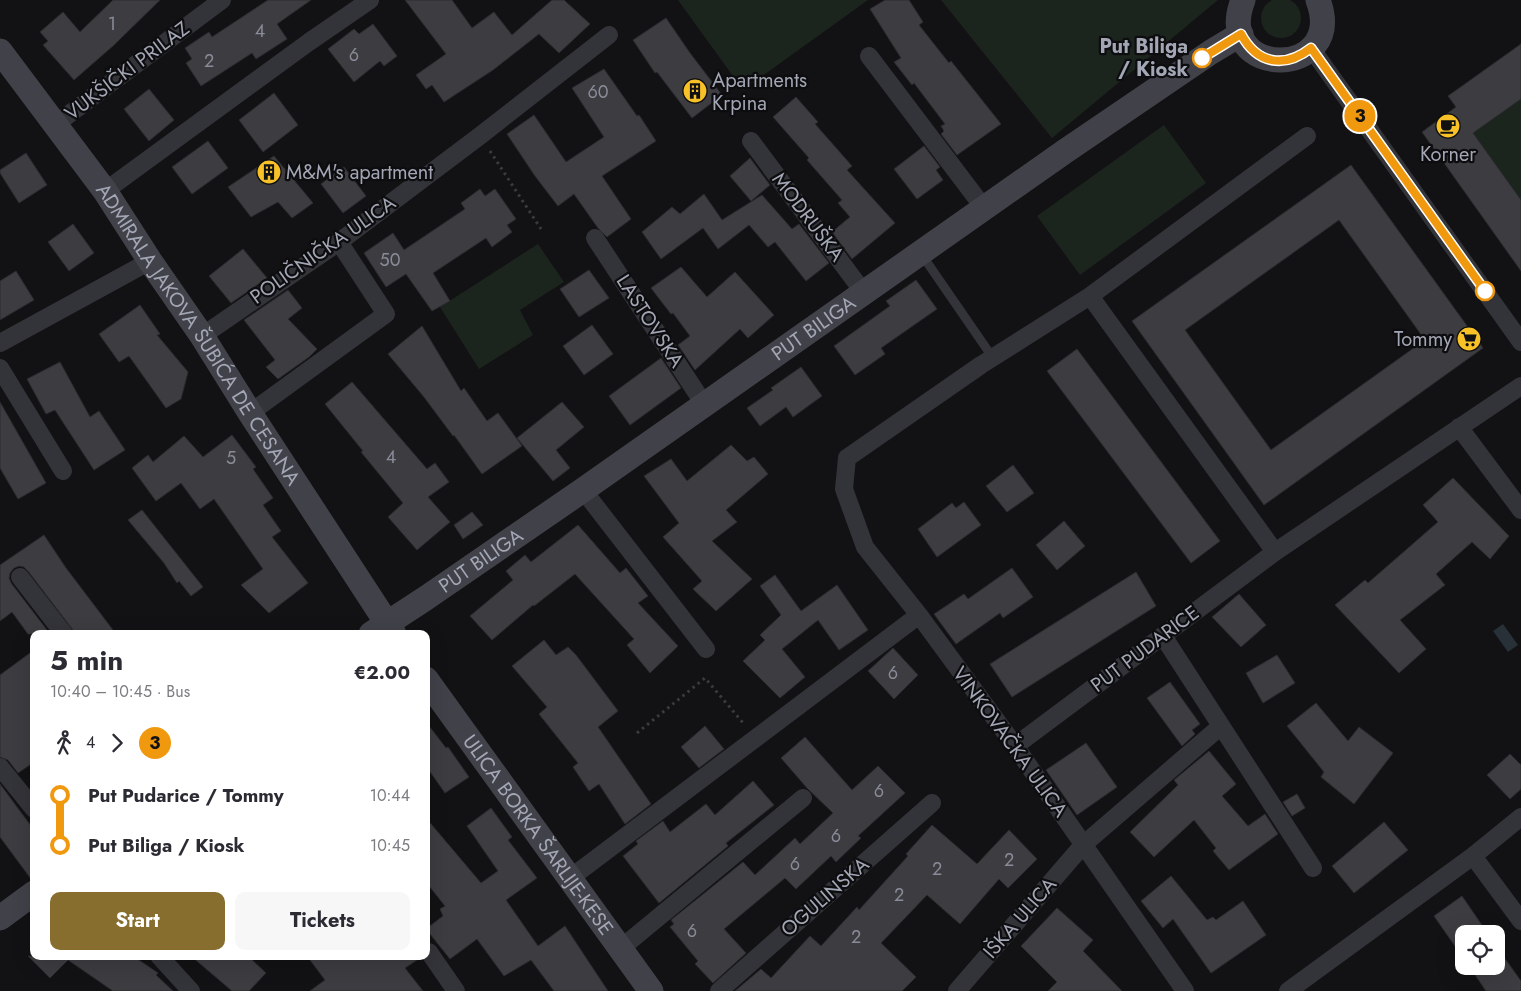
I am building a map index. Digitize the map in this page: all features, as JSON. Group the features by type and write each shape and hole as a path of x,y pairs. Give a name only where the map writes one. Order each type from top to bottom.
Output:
{"street":[{"name":"VUKŠIČKI PRILAZ","path":"56,124 222,0"},
{"path":"105,191 309,42 370,0"},
{"path":"1243,0 1239,10 1238,22 1241,34 1247,45 1255,53 1266,59 1278,61 1290,60 1301,56 1311,48 1318,38 1322,26 1322,13 1318,0"},
{"name":"PUT BILIGA","path":"384,630 1072,146 1211,52 1241,34"},
{"name":"POLIČNIČKA ULICA","path":"202,336 339,242 481,136 609,35"},
{"path":"1311,48 1521,342"},
{"name":"ADMIRALA JAKOVA ŠUBIĆA DE CESANA","path":"0,52 105,191 150,261 202,336 384,630"},
{"path":"869,56 984,208"},
{"path":"993,358 1090,296 1307,136"},
{"name":"MODRUŠKA","path":"751,141 864,293"},
{"name":"LASTOVSKA","path":"595,238 704,404"},
{"path":"250,413 386,314 339,242"},
{"path":"0,343 150,261"},
{"path":"1090,296 1275,552"},
{"name":"VINKOVAČKA ULICA","path":"993,358 847,458 844,489 866,547 1015,746 1185,991"},
{"path":"0,368 63,471"},
{"name":"PUT PUDARICE","path":"1015,746 1275,552 1521,386"},
{"path":"1459,428 1521,510"},
{"path":"583,490 706,649"},
{"path":"20,577 61,630"},
{"path":"569,879 918,615"},
{"path":"1162,636 1313,868"},
{"name":"ULICA BORKA ŠARLIJE-KESE","path":"430,685 651,991"},
{"name":"IŠKA ULICA","path":"956,991 1083,845 1221,726"},
{"path":"0,767 30,804"},
{"path":"620,949 803,798"},
{"name":"OGULINSKA","path":"719,991 932,803"},
{"path":"1288,991 1473,856 1521,817"},
{"path":"1473,856 1521,922"},
{"path":"0,918 30,896"},
{"path":"430,955 456,991"},
{"path":"163,960 191,991"}],"lane":[{"path":"921,253 993,358"}],"path":[{"path":"481,136 541,229"},
{"path":"637,733 704,678 756,738"}],"shaded area":[{"path":"1277,-1 1289,0 1295,4 1300,14 1299,26 1295,32 1281,38 1267,32 1261,18 1267,4"},
{"path":"678,0 868,0 743,90"},
{"path":"941,0 1218,0 1052,138"},
{"path":"1521,99 1521,200 1473,133"},
{"path":"1164,125 1206,183 1080,275 1037,216"},
{"path":"538,244 564,282 520,310 533,335 479,369 440,307"},
{"path":"1503,624 1518,645 1508,652 1493,631"}],"building":[{"path":"113,0 160,0 114,45 74,80 43,45 48,41 40,32 63,12 80,32"},
{"path":"268,0 311,0 277,24 287,39 256,59 252,53 201,86 186,63 192,59 185,48 209,32 212,37"},
{"path":"405,0 452,0 472,28 494,12 512,35 552,0 564,0 590,24 559,53 539,34 493,70 444,102 432,85 426,89 416,75 446,54"},
{"path":"885,0 909,0 923,22 919,25 949,63 951,61 1001,124 957,155 941,134 944,131 941,126 945,124 914,83 912,85 894,62 901,58 870,9"},
{"path":"666,18 722,95 692,118 657,72 655,73 633,40"},
{"path":"373,24 397,56 384,66 380,61 354,82 328,49 354,29 359,34"},
{"path":"1521,44 1521,99 1473,133 1521,200 1521,271 1422,132 1456,107 1448,96"},
{"path":"604,69 656,141 602,176 631,219 607,237 598,228 574,194 558,206 507,134 534,115 566,162 604,137 572,88"},
{"path":"149,89 174,120 149,141 124,109"},
{"path":"274,93 298,125 263,152 239,120"},
{"path":"796,97 818,122 815,124 852,166 847,170 895,223 852,259 832,232 850,217 838,203 842,200 773,117"},
{"path":"208,141 228,168 192,194 172,167"},
{"path":"924,146 940,167 936,170 943,180 917,199 894,169"},
{"path":"26,153 47,185 19,203 0,170"},
{"name":"M&M's apartment","path":"274,156 313,203 292,218 278,202 251,217 228,187"},
{"path":"750,158 770,185 751,201 730,176"},
{"path":"1351,165 1483,348 1264,505 1132,321","holes":["1339,220 1425,340 1271,450 1185,330"]},
{"path":"344,167 366,196 343,213 321,184"},
{"path":"480,189 485,196 495,189 516,219 507,225 512,232 492,247 486,238 433,273 450,301 432,311 406,274 386,287 364,253 393,233 404,250 465,209 461,203"},
{"path":"704,194 722,220 762,195 792,229 799,224 829,263 806,281 775,242 768,247 749,225 718,249 703,228 661,259 642,232 672,207 680,214"},
{"path":"73,224 94,253 69,271 48,242"},
{"path":"243,249 267,278 231,303 209,276"},
{"path":"681,267 707,297 735,272 774,315 748,338 740,329 695,370 678,345 690,336 651,288"},
{"path":"589,270 609,298 579,317 560,289"},
{"path":"16,271 34,300 0,320 0,281"},
{"path":"916,280 937,309 881,348 885,354 855,375 834,346 890,306 886,301"},
{"path":"288,290 302,308 288,319 317,349 278,379 266,367 275,360 244,320"},
{"path":"140,305 160,334 157,335 188,372 181,399 166,408 129,356 119,362 99,334"},
{"path":"592,325 613,354 584,375 563,346"},
{"path":"422,326 461,391 464,388 487,421 498,413 522,446 482,474 454,435 388,354"},
{"path":"1077,349 1220,541 1191,563 1047,371"},
{"path":"661,358 681,388 630,425 609,396"},
{"path":"60,362 90,417 99,411 125,450 94,470 55,410 46,414 27,379"},
{"path":"801,367 822,396 793,417 786,407 760,426 747,408"},
{"path":"352,382 427,469 435,463 449,482 428,497 450,522 417,550 388,517 403,503 325,404"},
{"path":"0,402 46,483 18,499 0,468"},
{"path":"562,402 584,427 556,450 570,468 553,481 517,438"},
{"path":"232,435 256,467 253,469 273,498 263,505 281,531 272,537 308,583 269,613 241,585 263,569 214,499 200,509 181,483 156,501 132,468 148,455 153,462 184,436 203,457"},
{"path":"731,445 747,461 754,457 768,474 726,510 737,522 712,541 752,579 716,611 693,589 702,581 663,537 679,523 644,476 671,459 687,481"},
{"path":"1013,465 1034,493 1007,512 986,486"},
{"path":"1453,478 1509,536 1490,559 1472,542 1436,574 1445,585 1400,620 1426,649 1399,673 1335,605 1365,580 1368,583 1438,522 1423,505"},
{"path":"964,502 981,525 937,557 918,529 952,503 956,508"},
{"path":"142,510 203,587 191,596 179,581 177,583 164,563 128,520"},
{"path":"472,512 483,525 463,539 454,525"},
{"path":"1064,521 1085,546 1057,570 1036,545"},
{"path":"578,525 620,573 626,568 648,596 638,603 678,646 650,673 627,645 634,639 575,574 533,605 492,640 470,616 513,580 506,571 525,555 531,562"},
{"path":"44,535 66,568 113,630 73,630 28,571 24,567 19,566 10,573 11,583 47,630 30,630 30,634 28,634 12,612 0,621 0,565"},
{"path":"1012,568 1033,597 1003,618 1000,613 956,644 934,614 964,594 968,599"},
{"path":"1136,572 1156,606 1012,697 990,664"},
{"path":"775,575 801,611 837,585 868,630 839,650 818,620 782,649 805,677 780,698 743,661 765,640 760,635 781,615 760,586"},
{"path":"1239,594 1266,625 1241,647 1212,617"},
{"path":"544,640 556,655 568,647 618,711 598,727 651,804 625,824 599,784 589,791 573,767 578,763 539,714 547,707 512,666"},
{"path":"893,648 918,675 894,699 868,671"},
{"path":"30,653 30,765 18,773 8,760 0,757 0,675"},
{"path":"1277,655 1295,683 1263,703 1246,673"},
{"path":"1170,682 1200,724 1192,730 1195,734 1182,746 1147,698"},
{"path":"1316,703 1348,741 1359,727 1393,753 1354,804 1321,777 1324,772 1287,726"},
{"path":"705,726 724,749 699,768 681,747"},
{"path":"430,727 446,748 448,747 469,777 445,793 430,772"},
{"path":"805,737 852,790 878,766 905,793 858,836 861,838 836,862 831,856 796,889 785,878 724,929 746,953 713,983 695,964 698,961 670,927 674,924 671,920 743,862 755,875 795,838 800,844 833,813 807,788 781,758"},
{"path":"1086,743 1117,787 1077,815 1046,770"},
{"path":"1209,751 1236,784 1222,796 1248,826 1265,814 1278,834 1229,870 1213,851 1216,848 1194,820 1154,857 1130,832 1178,785 1174,780"},
{"path":"1510,754 1521,765 1521,789 1510,799 1487,775"},
{"path":"753,781 774,805 726,843 728,846 659,903 623,856 638,844 636,841 663,821 670,832 706,804 715,815"},
{"path":"0,784 30,825 30,878 0,837"},
{"path":"1297,794 1305,808 1292,816 1283,802"},
{"path":"491,808 512,837 508,840 537,878 506,900 538,946 565,926 608,991 554,991 531,960 504,976 477,939 450,959 430,934 430,926 443,916 440,909 445,906 430,887 430,823 481,883 498,871 467,826"},
{"path":"1384,822 1408,850 1354,893 1332,866"},
{"path":"932,825 977,864 1009,830 1037,859 1008,888 999,879 960,924 927,895 881,943 916,977 902,991 735,991 761,969 771,978 810,936 821,946 857,907 859,910 908,856 906,854"},
{"path":"1171,876 1207,920 1213,917 1216,920 1243,901 1266,935 1211,973 1173,919 1163,928 1141,901"},
{"path":"1462,896 1482,925 1455,925 1455,946 1434,916"},
{"path":"1057,908 1093,940 1083,951 1122,991 1048,991 1057,982 1021,946"},
{"path":"1505,959 1521,981 1521,991 1486,991 1475,975 1505,975"},
{"path":"32,960 68,960 50,978"},
{"path":"68,960 139,960 158,973 156,975 173,991 113,991"},
{"path":"196,960 252,960 266,973 249,991 232,991"},
{"path":"310,960 417,960 405,968 423,991 310,991 325,980"}],"bus line":[{"name":"3","path":"1202,58 1241,34 1247,45 1255,53 1266,59 1290,60 1301,56 1311,48 1485,291"}],"place":[{"name":"Put Biliga / Kiosk","path":"1202,58"},
{"name":"Apartments Krpina","path":"695,91"},
{"name":"Korner","path":"1448,126"},
{"name":"M&M's apartment","path":"269,172"},
{"name":"Tommy","path":"1469,339"}]}
